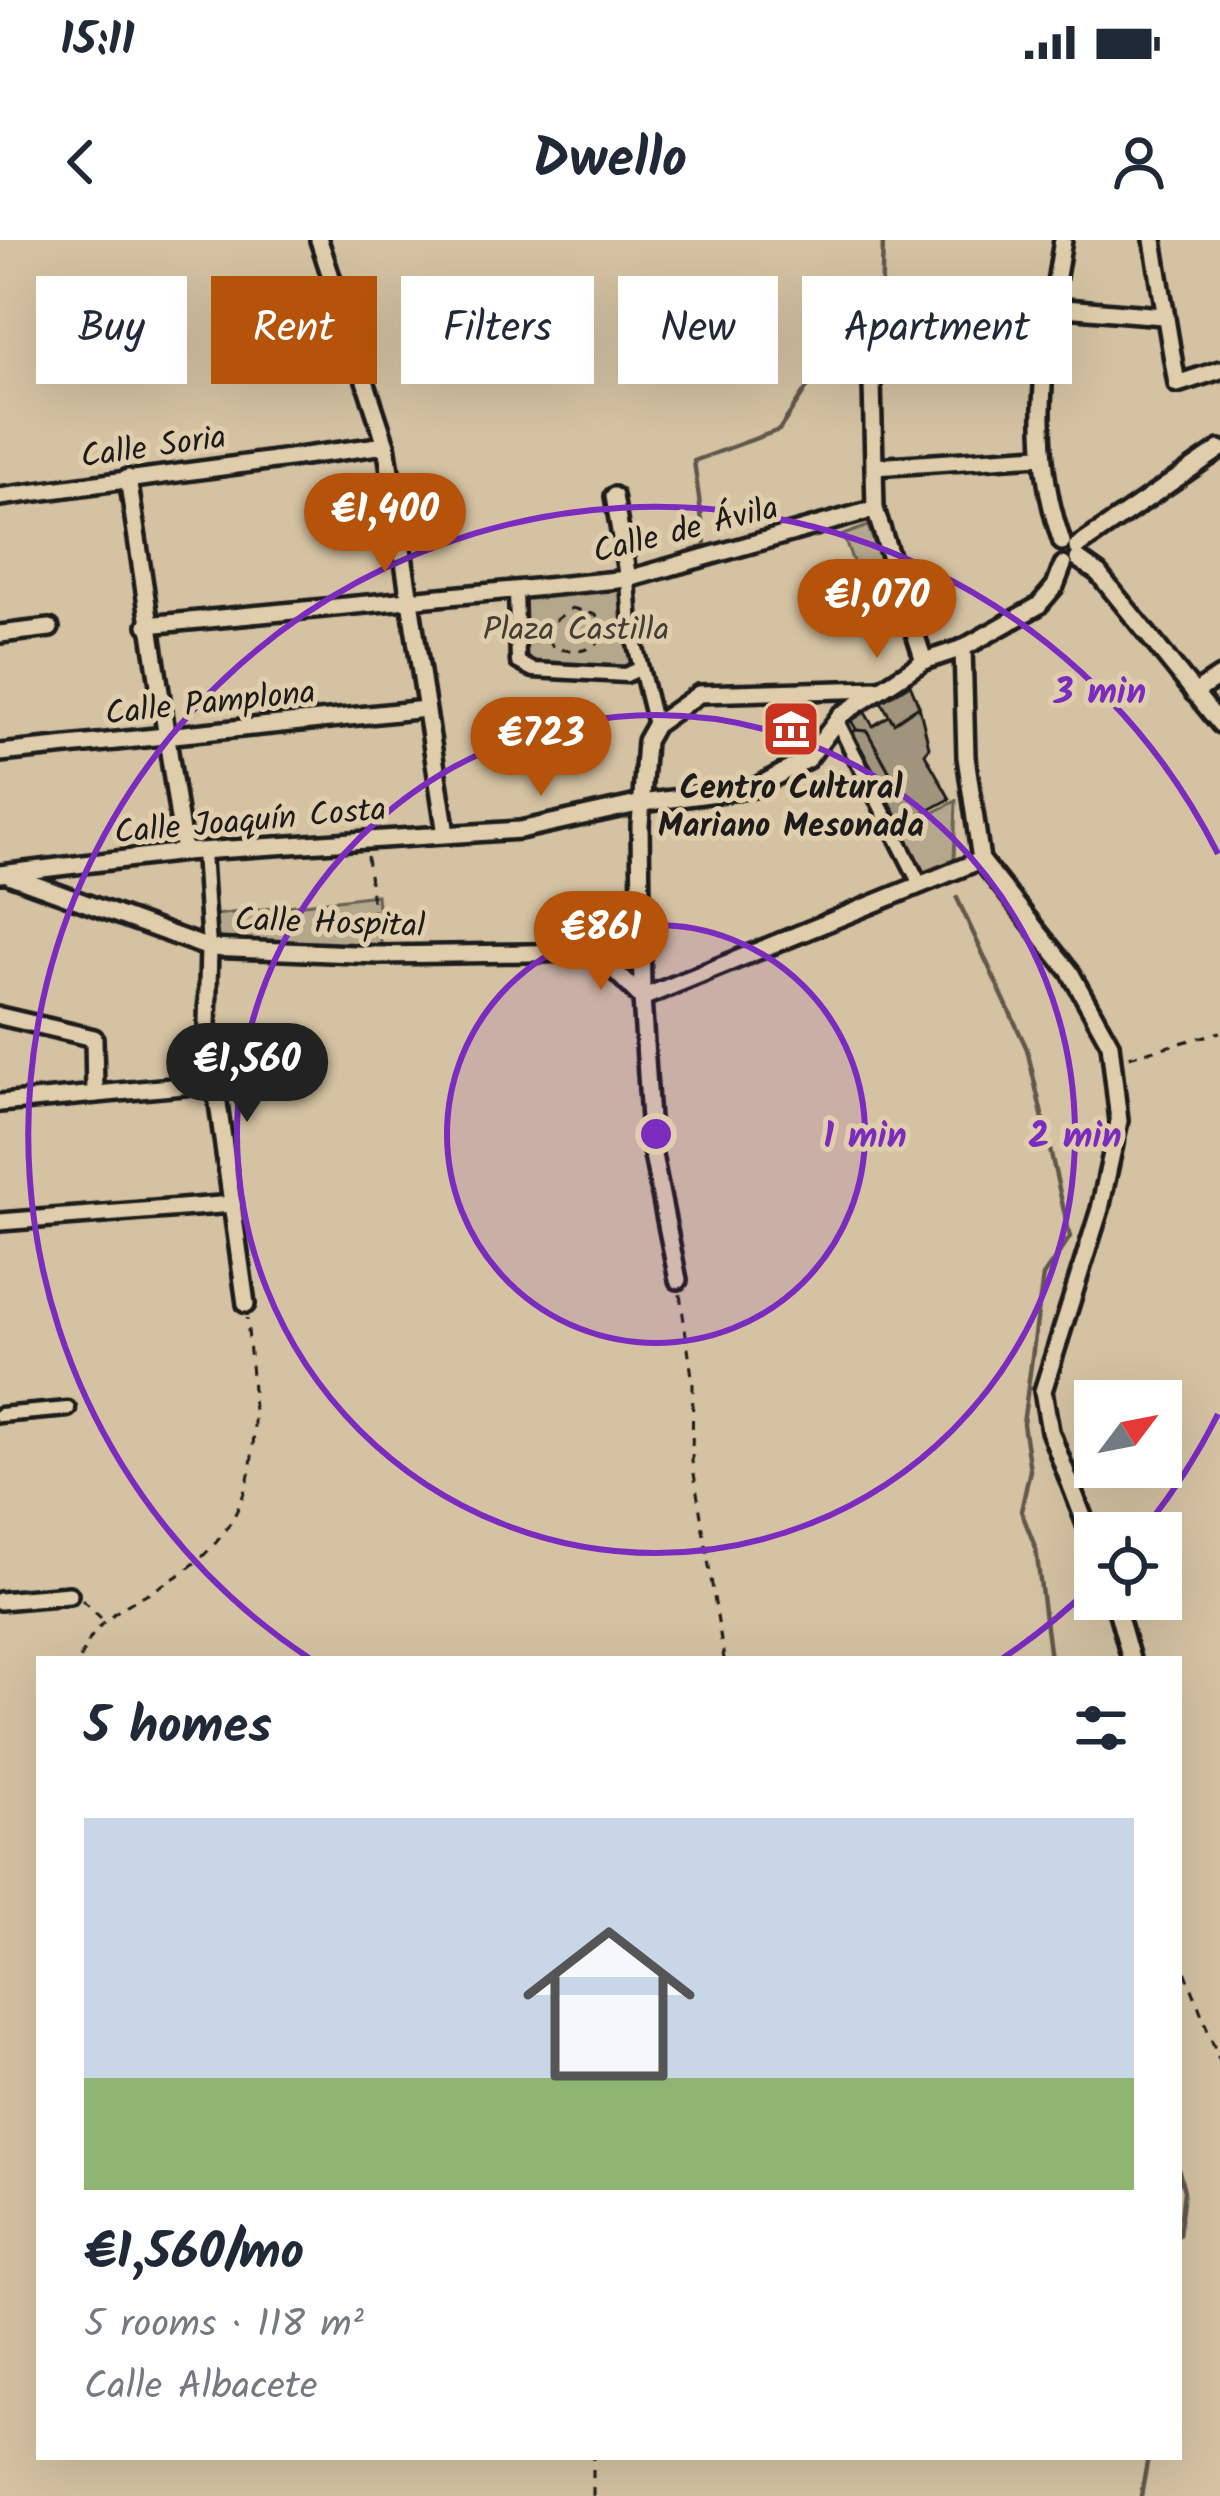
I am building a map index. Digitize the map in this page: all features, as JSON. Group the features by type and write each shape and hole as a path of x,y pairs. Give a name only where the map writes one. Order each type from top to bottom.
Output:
{"street":[{"path":"319,240 386,446 446,833"},
{"path":"1057,276 1063,240"},
{"path":"1153,240 1177,384 1220,370"},
{"path":"1072,309 1163,316"},
{"path":"872,384 875,509 925,661"},
{"path":"1041,384 1039,456 1070,554 1098,573 1220,724"},
{"name":"Calle Soria","path":"0,497 386,446"},
{"path":"920,884 836,719 925,661 963,648 1038,606 1055,586 1070,554 1220,449"},
{"path":"874,467 1039,456"},
{"path":"128,478 184,852"},
{"path":"614,496 639,668 655,725"},
{"name":"Calle de Ávila","path":"147,625 628,579 875,509"},
{"path":"516,590 518,662 533,670 626,675 639,668"},
{"path":"0,634 50,628"},
{"path":"963,648 968,779 981,860 1090,1002 1112,1062 1119,1121 1100,1209 1043,1391 1050,1431 1081,1512"},
{"path":"1194,693 1220,676"},
{"path":"678,1280 652,1150 642,998 643,754 655,725 699,694 881,689"},
{"name":"Calle Pamplona","path":"0,753 426,709"},
{"name":"Calle Joaquín Costa","path":"2,873 184,852 520,830 642,803 754,788 808,759 836,719"},
{"path":"203,851 209,947 207,1024 246,1304"},
{"path":"642,998 981,860"},
{"name":"Calle Hospital","path":"2,873 209,947 378,955 596,952 642,998"},
{"path":"0,1016 94,1038 95,1094"},
{"path":"0,1103 215,1083"},
{"path":"0,1222 233,1204"},
{"path":"0,1415 68,1409"},
{"path":"0,1601 69,1595"},
{"path":"1120,1620 1130,1656"}],"path":[{"path":"572,608 596,615 608,631 595,648 574,653 553,647 542,629 572,608"},
{"path":"365,839 378,955"},
{"path":"1112,1062 1220,1032"},
{"path":"678,1280 693,1384 692,1461 724,1656"},
{"path":"82,1656 102,1619 172,1580 205,1552 239,1507 253,1474 256,1436 246,1304"},
{"path":"69,1595 86,1602 102,1619"},
{"path":"1182,1962 1220,2062"},
{"path":"593,2460 593,2496"}],"green space":[{"path":"868,526 889,585 865,594 843,535"},
{"name":"Plaza Castilla","path":"620,585 632,667 625,671 534,668 522,660 519,592"},
{"path":"956,801 954,862 922,877 900,830"},
{"path":"377,895 382,952 219,940 215,915"}],"building":[{"path":"910,684 919,706 894,723 881,702"},
{"path":"919,706 929,747 925,754 950,799 901,825 879,780 890,773 867,731 859,734 850,719 864,711 873,726 889,716 894,723"},
{"path":"867,731 890,773 879,780 852,733"}],"waterway":[{"path":"705,543 694,461 779,430 818,371 879,368 883,240"},
{"path":"957,898 1027,1049 1070,1237 1043,1276 1023,1424 1030,1470 1021,1511 1036,1549 1050,1656"},
{"path":"1182,2183 1182,2209"},
{"path":"1141,2496 1147,2460"}],"place":[{"name":"Centro Cultural Mariano Mesonada","path":"791,729"}]}
